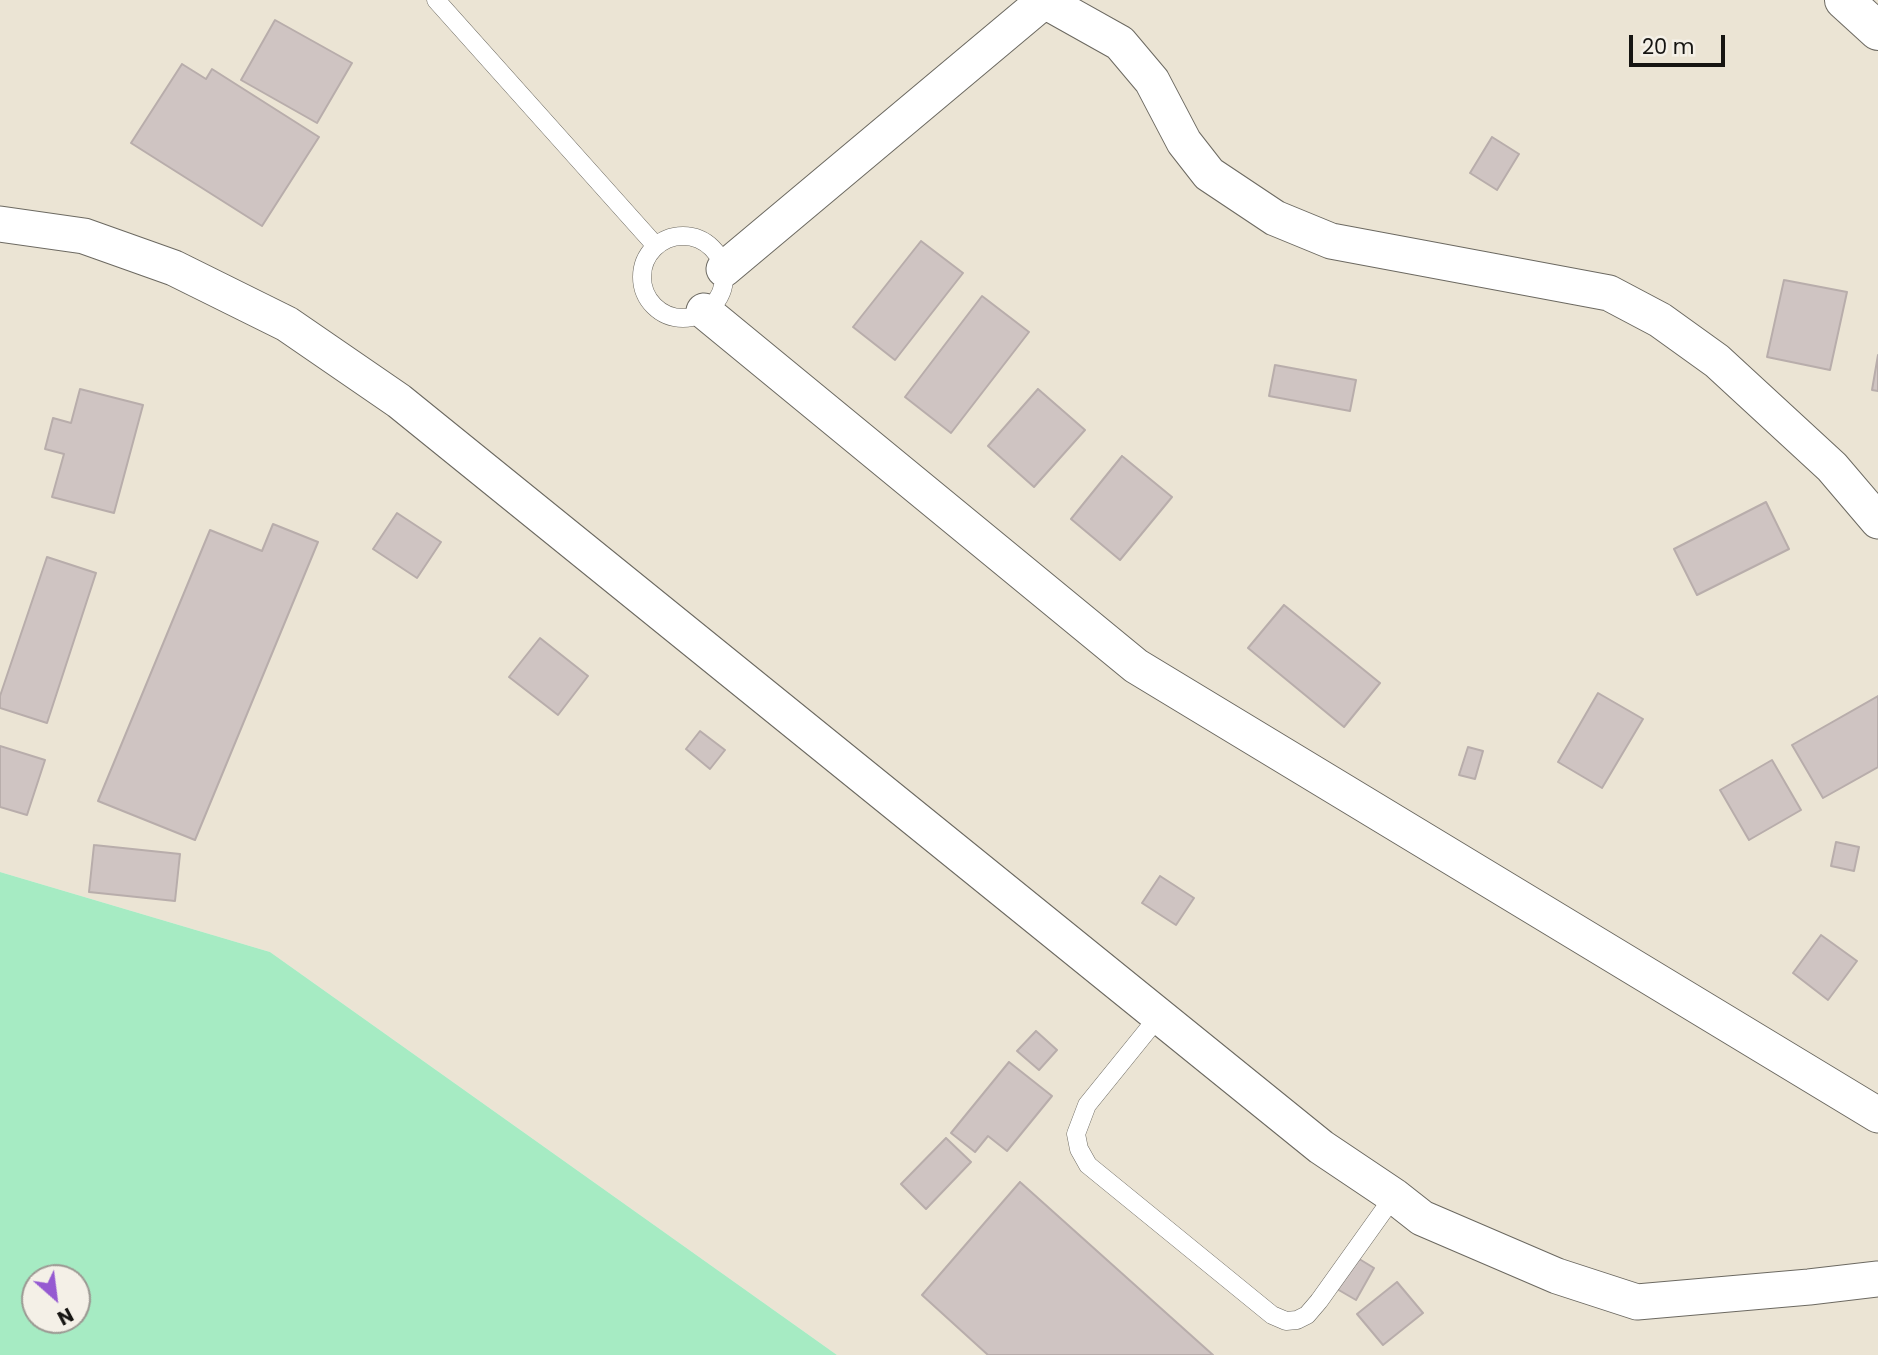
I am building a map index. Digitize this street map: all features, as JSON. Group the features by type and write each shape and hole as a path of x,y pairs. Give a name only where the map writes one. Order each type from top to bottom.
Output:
{"street":[{"path":"723,269 1045,0 1120,43 1152,81 1184,142 1209,174 1275,218 1331,241 1609,293 1660,320 1717,361 1832,467 1878,521"},
{"path":"1844,0 1878,31"},
{"path":"0,224 83,236 174,268 288,324 400,401 1321,1147 1394,1196 1422,1219 1557,1276 1637,1302 1878,1279"},
{"path":"704,311 1136,666 1878,1115"}],"lane":[{"path":"436,0 656,246"},
{"path":"668,238 697,238 709,245 719,256 723,269 724,284 719,297 710,308 683,318 669,316 656,308 642,284 642,270 647,257 656,246 668,238"},
{"path":"1159,1016 1087,1105 1076,1134 1079,1149 1088,1165 1272,1315 1286,1321 1307,1315 1394,1196"}],"shaded area":[{"path":"0,0 1878,0 1878,1355 837,1355 270,952 0,872"}],"green space":[{"path":"0,872 270,952 837,1355 0,1355"}],"building":[{"path":"275,20 352,63 317,123 241,80"},
{"path":"182,64 206,79 212,69 319,137 262,226 131,143"},
{"path":"1492,137 1519,154 1497,190 1470,173"},
{"path":"921,241 963,273 895,360 853,327"},
{"path":"1784,280 1847,292 1830,370 1767,357"},
{"path":"982,296 1029,332 951,433 905,397"},
{"path":"1878,355 1878,391 1872,390"},
{"path":"1275,365 1356,380 1350,411 1269,396"},
{"path":"80,389 143,405 114,513 52,497 64,454 45,449 53,418 71,423"},
{"path":"1038,389 1085,430 1034,487 988,446"},
{"path":"1122,456 1172,497 1120,560 1071,519"},
{"path":"1766,502 1789,549 1697,595 1674,549"},
{"path":"397,513 441,542 417,578 373,549"},
{"path":"273,524 318,542 195,840 98,801 210,530 262,551"},
{"path":"47,557 96,573 47,723 0,708 0,696"},
{"path":"1284,605 1380,683 1344,727 1248,648"},
{"path":"540,638 588,676 558,715 509,677"},
{"path":"1598,693 1643,719 1602,788 1558,762"},
{"path":"1878,696 1878,767 1823,798 1792,745"},
{"path":"700,731 725,750 710,769 686,749"},
{"path":"0,746 45,760 27,815 0,807"},
{"path":"1468,747 1483,751 1475,779 1459,775"},
{"path":"1772,760 1801,810 1749,840 1720,790"},
{"path":"1836,842 1859,847 1854,871 1831,866"},
{"path":"94,845 180,854 175,901 89,892"},
{"path":"1160,876 1194,898 1176,925 1142,903"},
{"path":"1821,935 1857,961 1828,1000 1793,973"},
{"path":"1036,1031 1057,1050 1039,1070 1017,1051"},
{"path":"1009,1062 1052,1096 1007,1151 988,1136 975,1152 951,1133"},
{"path":"946,1138 971,1162 926,1209 901,1184"},
{"path":"1020,1182 1213,1355 988,1355 922,1295"},
{"path":"1356,1257 1374,1268 1356,1300 1337,1289"},
{"path":"1397,1282 1423,1313 1383,1345 1357,1314"}]}
